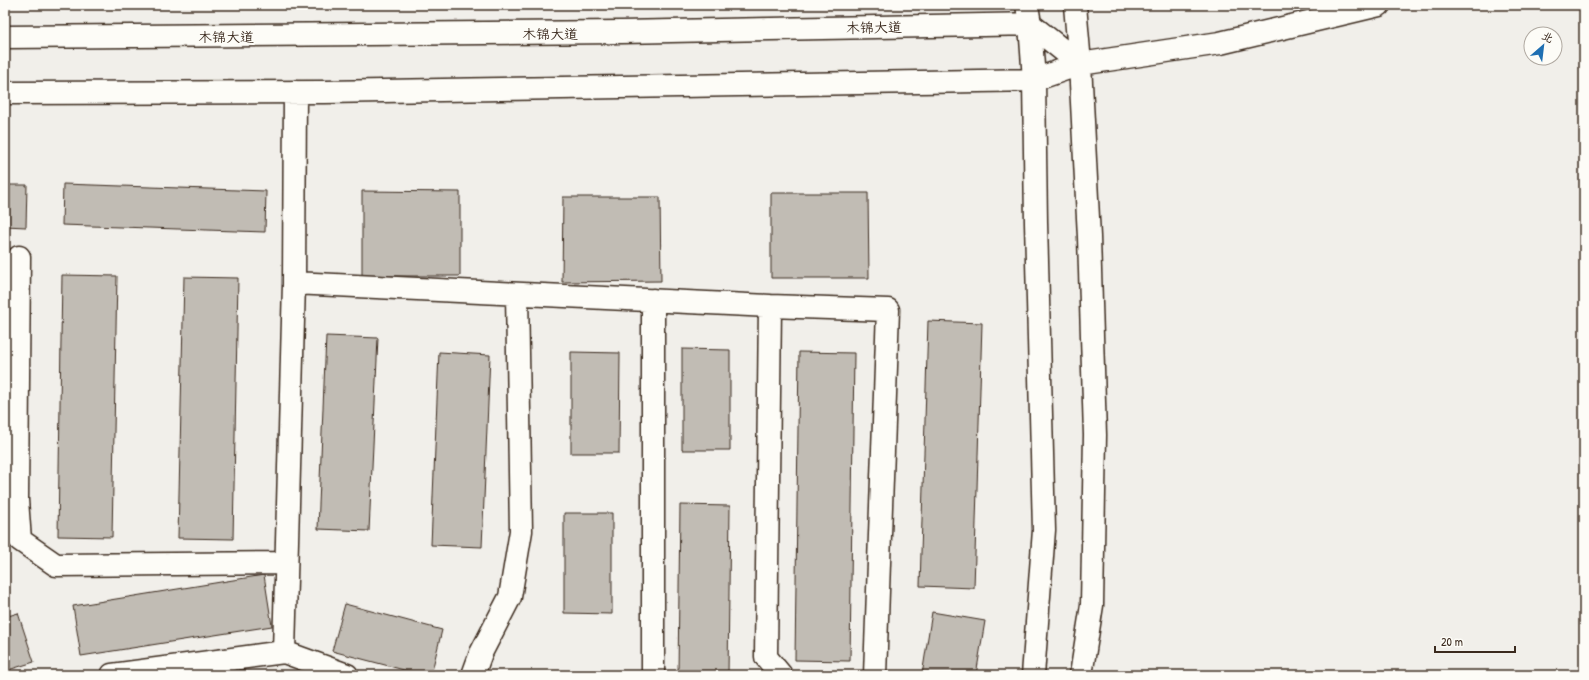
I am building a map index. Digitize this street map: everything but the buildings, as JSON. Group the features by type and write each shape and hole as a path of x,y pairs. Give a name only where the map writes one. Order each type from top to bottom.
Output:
{"street":[{"path":"1075,5 1080,64 1089,237 1095,435 1092,605 1081,675"},
{"path":"5,93 295,92 1034,80 1080,64 1220,43 1379,5"},
{"path":"1028,14 1080,64"},
{"path":"1028,14 1034,80 1044,530 1032,675"},
{"name":"木锦大道","path":"5,37 606,33 1028,14"},
{"path":"284,652 294,283 295,92"},
{"path":"19,257 17,500 20,540 56,565 286,563"},
{"path":"294,283 770,306 888,310 875,675"},
{"path":"473,675 481,653 510,597 521,531 517,294"},
{"path":"653,300 653,675"},
{"path":"770,306 766,657 780,675"},
{"path":"112,675 284,652 347,675"}]}
